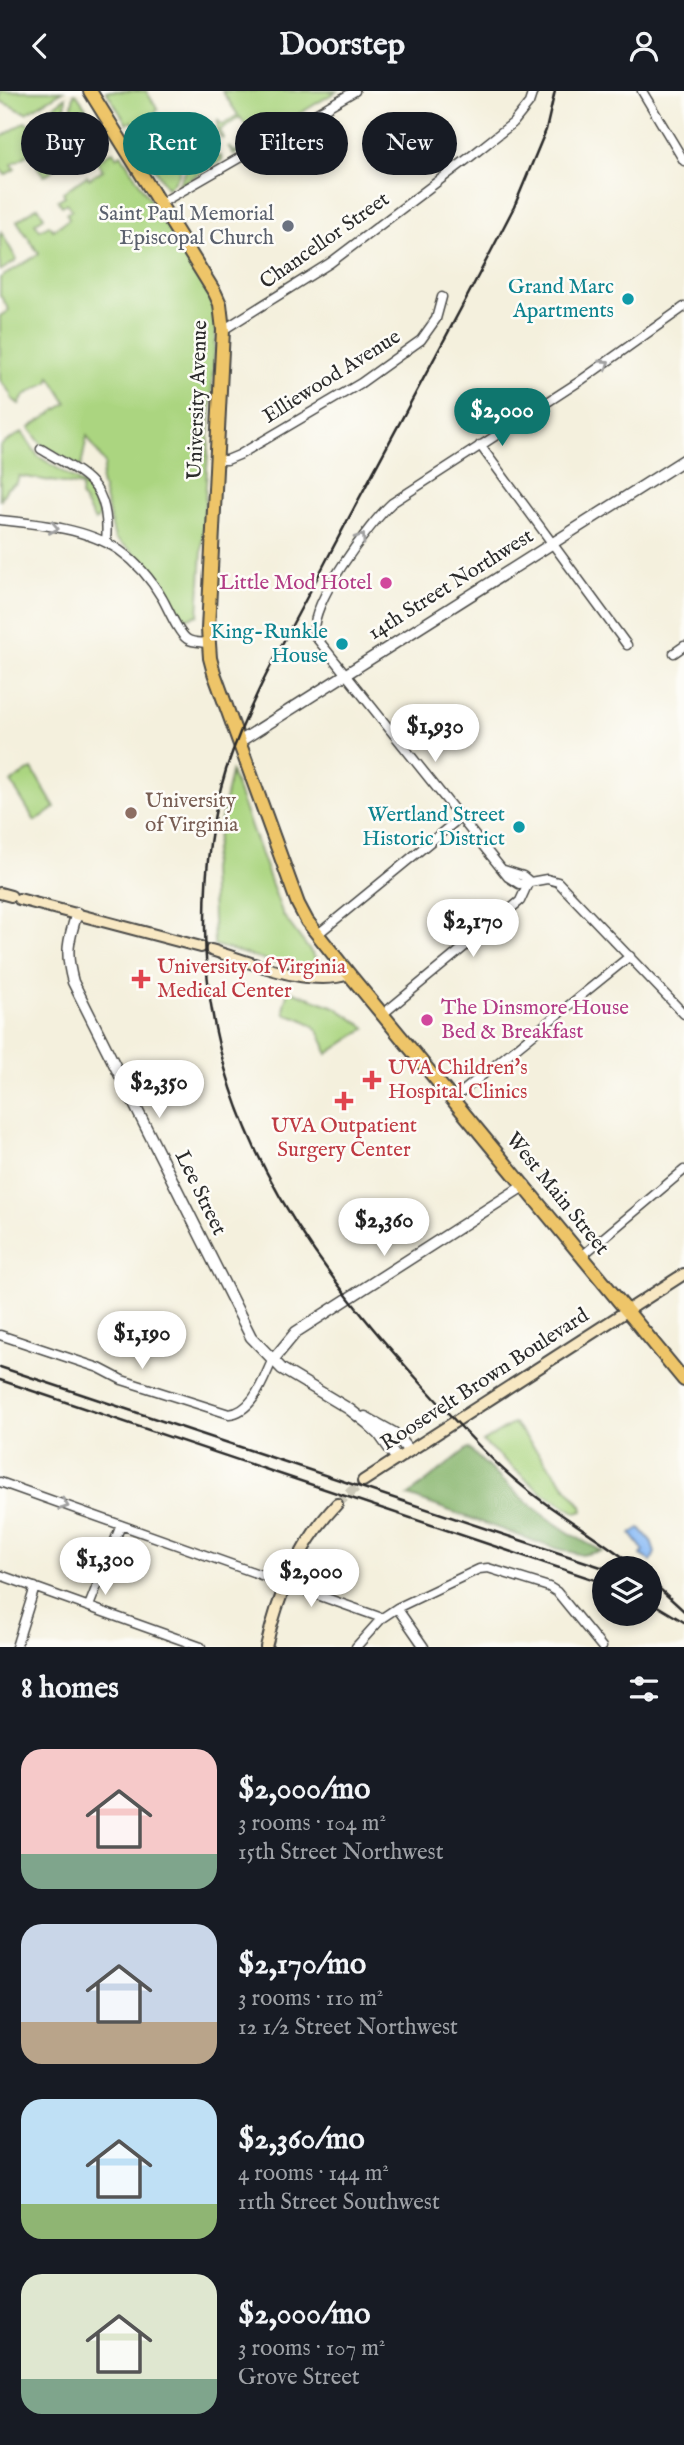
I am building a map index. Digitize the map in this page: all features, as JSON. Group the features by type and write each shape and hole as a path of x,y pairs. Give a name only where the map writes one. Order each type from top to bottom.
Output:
{"main road":[{"name":"University Avenue","path":"90,91 161,203 220,304 223,330 208,643 214,673 239,742"},
{"name":"West Main Street","path":"239,742 298,904 307,921 684,1380"},
{"path":"10,896 312,978 335,979 349,974"},
{"name":"Roosevelt Brown Boulevard","path":"363,1481 684,1274"},
{"path":"266,1647 286,1584 311,1535 337,1504"}],"street":[{"path":"161,203 355,91"},
{"name":"Chancellor Street","path":"223,330 330,263 470,157 513,123 529,103 533,91"},
{"path":"642,91 684,161"},
{"name":"Elliewood Avenue","path":"216,460 227,460 239,454 361,383 400,356 430,330 442,297"},
{"path":"684,307 580,381 401,496 377,517 360,539 325,596 313,630 345,674 504,870 523,876 529,881 547,879 558,882 684,1014"},
{"path":"480,445 626,645"},
{"path":"41,449 87,476 98,489 106,515 106,542"},
{"name":"14th Street Northwest","path":"239,742 684,460"},
{"path":"0,520 72,531 106,542 121,552 151,581 183,636 193,641 208,643"},
{"path":"674,653 684,646"},
{"path":"318,935 459,816"},
{"path":"383,1014 520,901 529,881"},
{"name":"Lee Street","path":"77,913 67,947 73,982 251,1337 282,1369 394,1433 409,1451"},
{"path":"453,1099 630,955"},
{"path":"583,1255 684,1170"},
{"path":"0,1335 99,1368 122,1380 229,1414 238,1413 247,1407 272,1361 296,1332 525,1185"},
{"name":"Lee Street","path":"349,1409 374,1429 397,1459"},
{"path":"0,1482 382,1618"},
{"path":"89,1607 121,1525"},
{"path":"356,1647 382,1618 397,1608 480,1569 488,1568 557,1592 603,1647"},
{"path":"0,1575 201,1647"},
{"path":"16,1647 36,1587"},
{"path":"397,1608 424,1647"}],"green space":[{"path":"0,91 63,91 28,112 0,101"},
{"path":"106,91 146,91 158,110 123,112 123,118"},
{"path":"222,91 337,91 302,112 236,112"},
{"path":"74,93 88,112 71,112"},
{"path":"66,97 65,112 46,112"},
{"path":"235,117 235,120 221,129 222,125"},
{"path":"21,125 21,159 12,164 15,169 5,175 0,168 0,138"},
{"path":"113,151 117,157 121,154 123,175 134,175 209,293 216,322 198,615 181,620 146,565 115,539 101,481 105,464 87,436 81,467 42,445 29,428 67,403 50,376 48,382 25,395 19,404 11,398 0,380 0,316 9,310 0,295 0,278 39,254 17,221 38,207 44,217 35,223 40,230 49,225 53,230 69,219 67,213 72,210 67,203 62,206 58,200 65,196 63,192 87,176 89,179 95,175 109,175 109,154"},
{"path":"159,175 178,175 175,181 167,188"},
{"path":"183,175 197,175 178,186"},
{"path":"1,232 17,260 0,271 0,236"},
{"path":"22,432 38,456 87,487 100,517 95,521 81,496 82,486 19,476 17,483 7,488 0,501 0,446"},
{"path":"32,769 55,808 35,821 11,782"},
{"path":"231,772 283,915 319,963 304,971 214,945 211,869"},
{"path":"288,990 335,1007 366,1028 327,1054 322,1037 314,1026 285,1014 284,1005"},
{"path":"514,1423 582,1506 583,1511 577,1513 541,1492 483,1442"},
{"path":"468,1448 547,1518 602,1551 582,1555 548,1546 408,1496"}],"water":[{"path":"640,1528 651,1541 654,1556 641,1555 644,1551 631,1534"}],"tunnel":[{"path":"337,1504 363,1481"}],"railway":[{"path":"555,91 546,130 514,207 349,517 247,716 226,770 216,807 206,883 205,921 209,989 221,1053 240,1113 266,1171 298,1226 334,1279 375,1331 495,1462 538,1498 621,1556"},
{"path":"0,1367 592,1564"},
{"path":"0,1380 592,1579"},
{"path":"662,1591 684,1611"},
{"path":"662,1609 684,1622"}],"place":[{"name":"Saint Paul Memorial Episcopal Church","path":"288,226"},
{"name":"Grand Marc Apartments","path":"628,299"},
{"name":"Little Mod Hotel","path":"386,583"},
{"name":"King-Runkle House","path":"342,644"},
{"name":"University of Virginia","path":"131,813"},
{"name":"Wertland Street Historic District","path":"519,827"},
{"name":"University of Virginia Medical Center","path":"141,979"},
{"name":"The Dinsmore House Bed & Breakfast","path":"427,1020"},
{"name":"UVA Children's Hospital Clinics","path":"372,1080"},
{"name":"UVA Outpatient Surgery Center","path":"344,1101"}]}
